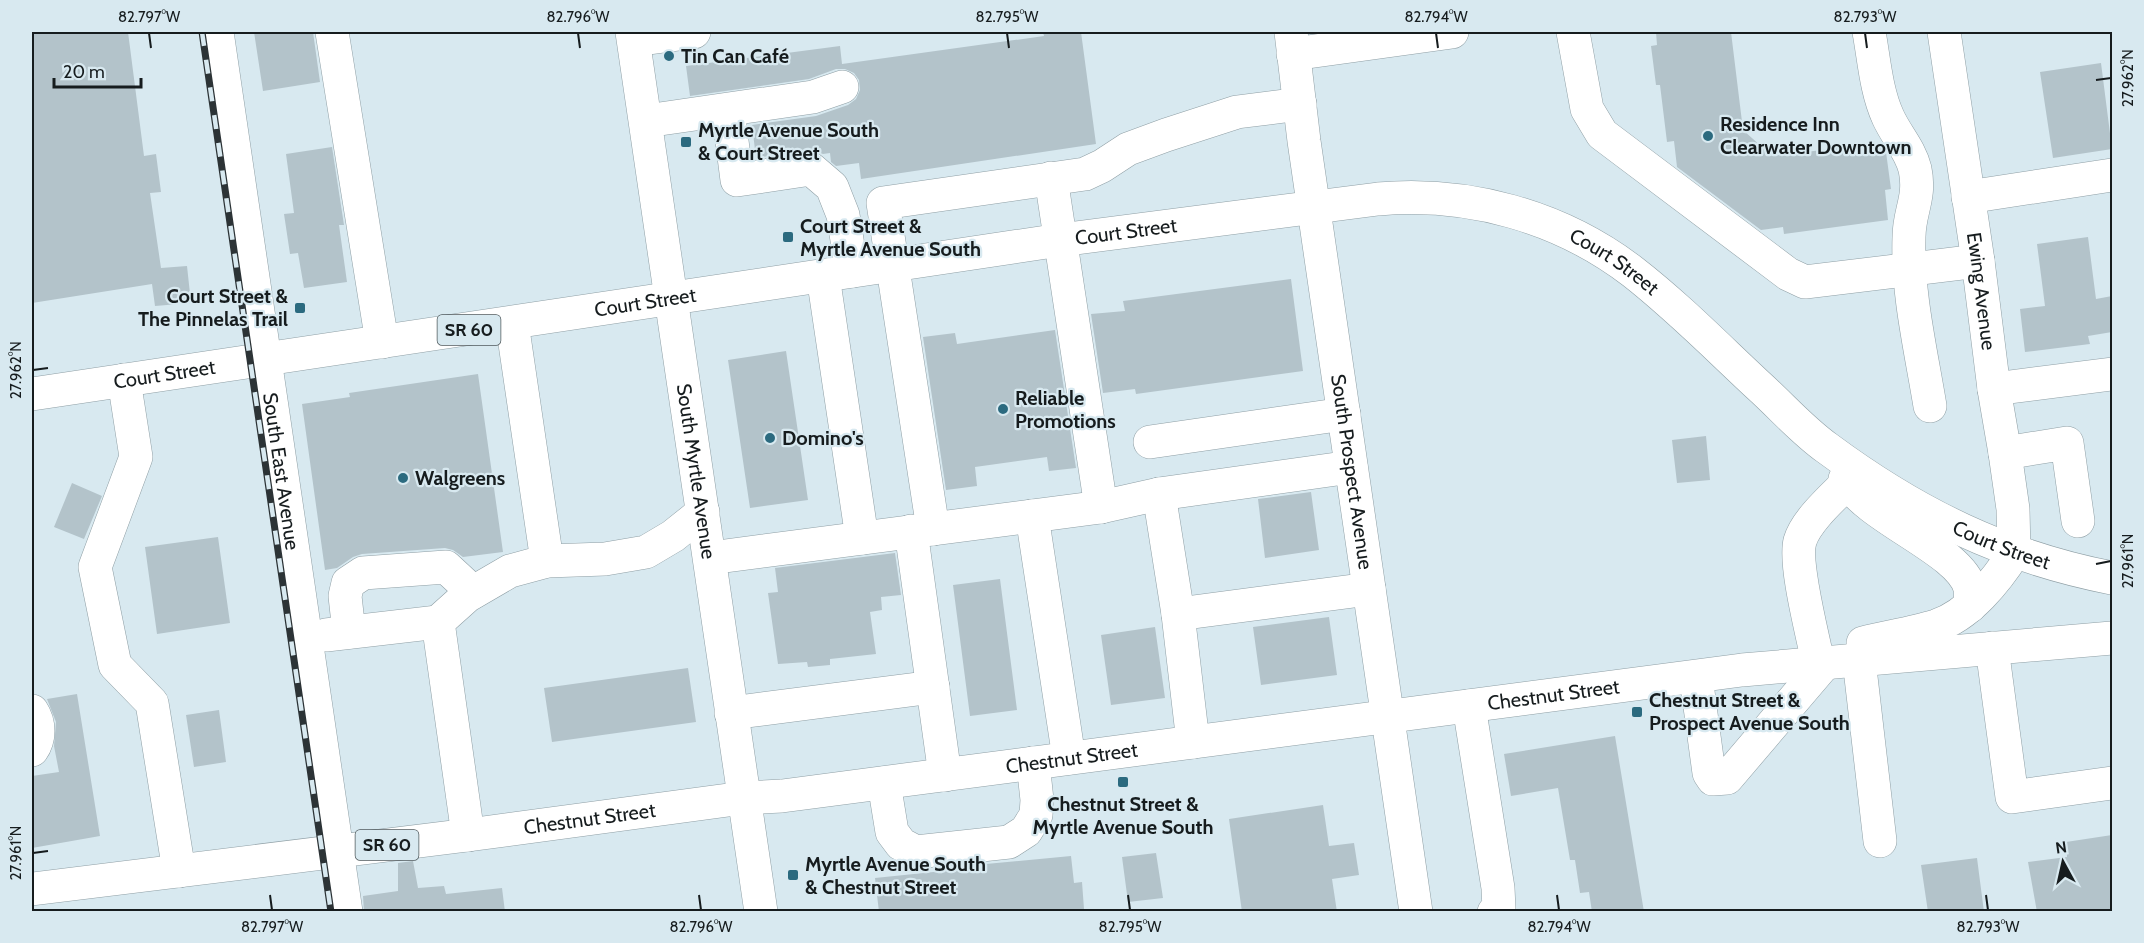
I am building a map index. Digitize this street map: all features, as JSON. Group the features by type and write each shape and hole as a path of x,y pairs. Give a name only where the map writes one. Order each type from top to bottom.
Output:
{"main road":[{"name":"South East Avenue","path":"217,32 346,912"},
{"path":"332,32 382,342"},
{"path":"633,36 694,32"},
{"path":"1292,43 1452,32"},
{"path":"1573,32 1587,110 1602,134 1788,274 1805,282 1978,261"},
{"path":"1869,32 1880,92 1888,117 1906,144 1915,168 1918,191 1909,236 1912,298 1930,406"},
{"name":"Ewing Avenue","path":"1944,32 2013,508 2014,553"},
{"name":"South Myrtle Avenue","path":"633,36 761,912"},
{"name":"South Prospect Avenue","path":"1292,43 1386,717 1416,912"},
{"path":"645,121 813,97 842,87"},
{"path":"945,775 933,687 922,530 883,202 1085,174 1128,149 1237,112 1300,104"},
{"path":"728,110 737,180 811,169 832,187 843,215 838,273 862,538"},
{"path":"1968,197 2112,175"},
{"path":"1051,178 1101,507"},
{"name":"Court Street","path":"32,394 1060,240 1378,199 1430,197 1483,204 1553,225 1588,244 1631,270 1825,447 1887,490 1968,535 2014,553 2076,571 2112,578"},
{"path":"512,323 547,561"},
{"path":"1994,389 2112,374"},
{"path":"124,380 136,457 95,567 115,665 152,703 179,871"},
{"path":"1150,442 1344,414"},
{"path":"2005,453 2067,443 2078,521"},
{"path":"1825,447 1852,492 1892,523 1956,564 1970,587 1970,606"},
{"path":"710,558 1101,507 1159,494 1351,467"},
{"path":"1821,658 1799,559 1800,541 1819,510 1847,483"},
{"path":"1159,494 1178,614 1194,742"},
{"path":"307,637 438,622 473,592 510,572 547,561 605,559 646,552 673,536 703,512"},
{"path":"1032,516 1069,758"},
{"path":"1696,677 1709,773 1713,779 1727,778 1821,658 1939,625 1970,606 2000,574 2014,553"},
{"path":"349,632 345,596 348,583 363,573 446,567 473,592"},
{"path":"1178,614 1369,589"},
{"path":"438,622 468,835"},
{"name":"Chestnut Street","path":"32,889 743,798 782,796 884,783 1696,677 1821,658 1859,660 2112,638"},
{"path":"1992,648 2012,797 2112,783"},
{"path":"1859,660 1880,841"},
{"path":"731,713 933,687"},
{"path":"1469,706 1498,888 1499,909 1494,912"},
{"path":"32,711 39,731 32,750"},
{"path":"884,783 892,832 901,844 916,852 1009,842 1026,831 1036,815 1037,800 1033,763"}],"building":[{"path":"32,32 128,32 144,156 156,154 161,192 150,193 161,268 187,266 191,303 155,306 152,284 32,303"},
{"path":"254,32 313,32 320,82 263,91"},
{"path":"1043,32 1081,32 1096,144 861,179 859,163 836,166 831,162 830,153 823,154 808,150 756,158 752,125 816,116 848,105 856,99 860,90 859,80 854,73 845,69 836,69 809,79 690,96 686,66 840,46 842,64 1044,36"},
{"name":"Residence Inn Clearwater Downtown","path":"1656,32 1731,32 1743,130 1772,156 1881,143 1886,152 1891,189 1885,190 1888,220 1784,234 1783,227 1761,230 1677,167 1674,141 1667,142 1660,85 1656,85 1651,46 1657,45"},
{"path":"2101,63 2112,149 2053,158 2040,72"},
{"path":"332,147 344,225 339,225 347,282 304,288 298,253 290,254 284,214 294,213 286,154"},
{"path":"2088,237 2096,299 2112,296 2112,332 2088,336 2090,344 2025,352 2020,309 2045,306 2037,244"},
{"path":"1291,279 1303,371 1136,394 1135,389 1103,393 1091,314 1125,311 1123,301"},
{"path":"1055,330 1076,468 1049,471 1047,457 975,467 977,486 946,490 923,337 955,333 957,344"},
{"path":"786,351 808,500 750,508 728,360"},
{"name":"Walgreens","path":"478,374 503,552 463,557 445,548 362,554 337,568 325,570 302,404 350,397 349,393"},
{"path":"1706,436 1710,480 1677,483 1672,440"},
{"path":"72,483 102,496 84,539 54,527"},
{"path":"1311,492 1319,550 1265,558 1258,499"},
{"path":"218,537 230,623 157,634 145,547"},
{"path":"895,553 901,595 881,597 882,610 870,612 876,654 830,659 830,665 808,667 807,662 778,664 768,593 778,592 775,568"},
{"path":"1000,579 1017,710 970,716 953,585"},
{"path":"1329,617 1337,675 1261,685 1253,627"},
{"path":"1155,627 1165,698 1111,705 1101,635"},
{"path":"688,668 696,722 552,742 544,688"},
{"path":"77,694 100,836 32,848 32,776 59,772 54,746 56,722 47,699"},
{"path":"219,710 226,762 194,767 186,715"},
{"path":"1615,736 1644,912 1592,912 1589,892 1580,893 1575,860 1570,860 1558,788 1511,796 1504,754"},
{"path":"1323,805 1329,846 1354,843 1359,875 1332,879 1337,912 1242,912 1229,819"},
{"path":"2112,835 2112,912 2037,912 2028,862 2067,857 2066,842"},
{"path":"1156,853 1163,898 1128,902 1122,857"},
{"path":"1071,856 1074,883 1082,882 1084,909 1080,912 879,912 875,878 943,871 943,868"},
{"path":"1977,858 1984,912 1928,912 1921,865"},
{"path":"413,861 418,888 444,886 446,894 502,888 505,912 364,912 363,896 398,891 398,863"}],"railway":[{"path":"202,32 331,912"}],"place":[{"name":"Tin Can Café","path":"669,56"},
{"name":"Residence Inn Clearwater Downtown","path":"1708,136"},
{"name":"Myrtle Avenue South & Court Street","path":"686,142"},
{"name":"Court Street & Myrtle Avenue South","path":"788,237"},
{"name":"Court Street & The Pinnelas Trail","path":"300,308"},
{"name":"Reliable Promotions","path":"1003,409"},
{"name":"Domino's","path":"770,438"},
{"name":"Walgreens","path":"403,478"},
{"name":"Chestnut Street & Prospect Avenue South","path":"1637,712"},
{"name":"Chestnut Street & Myrtle Avenue South","path":"1123,782"},
{"name":"Myrtle Avenue South & Chestnut Street","path":"793,875"}]}
